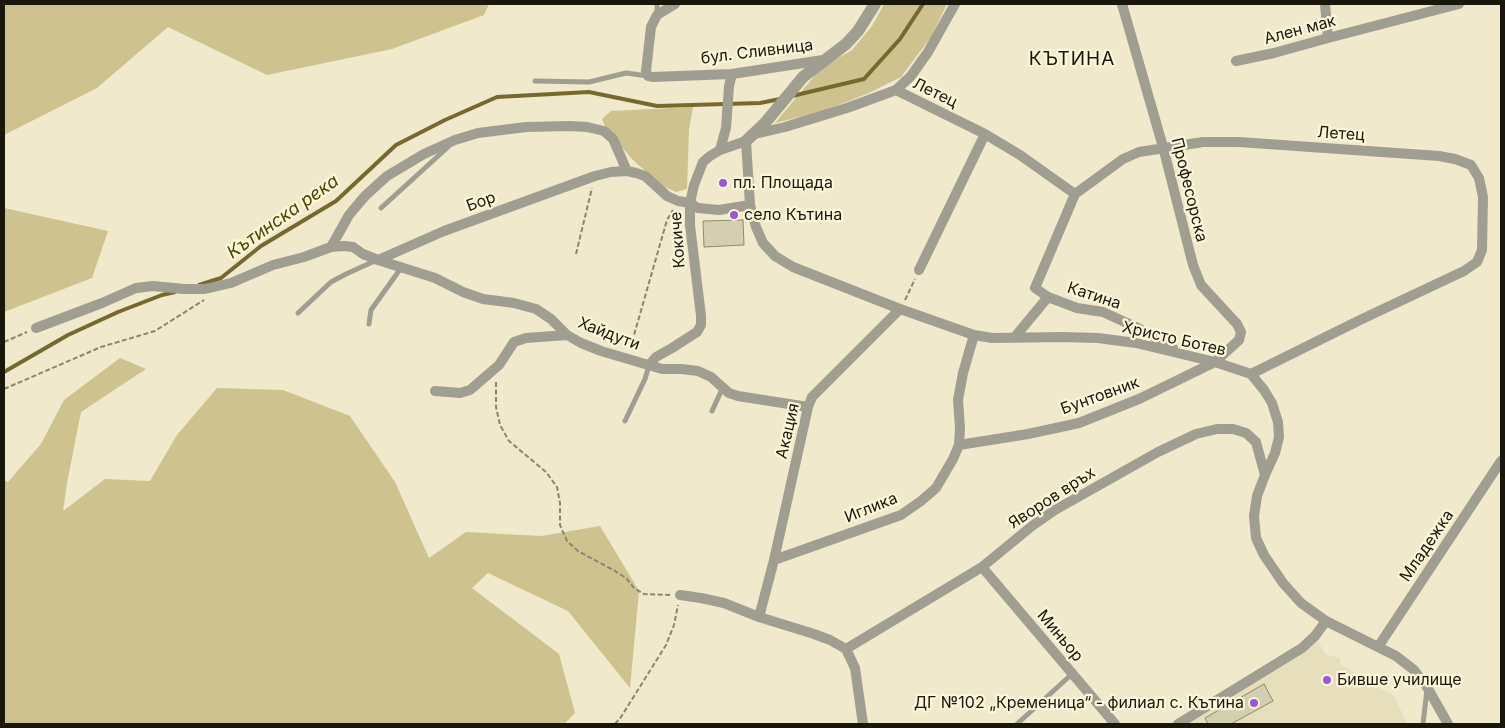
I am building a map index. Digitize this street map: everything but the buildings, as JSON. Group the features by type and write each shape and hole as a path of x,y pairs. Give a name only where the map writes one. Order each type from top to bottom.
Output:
{"street":[{"path":"648,76 646,71 651,27 657,15 675,4"},
{"name":"бул. Сливница","path":"648,76 652,78 732,74 824,60 846,44 858,31 874,4"},
{"path":"750,205 719,210 698,208 690,204 694,185 703,162 720,150 750,137 847,108 896,90 911,76 928,52 955,4"},
{"name":"Професорска","path":"1122,4 1163,147 1193,265 1201,285 1238,324 1241,332 1239,340 1215,362"},
{"path":"1324,4 1328,38"},
{"name":"Ален мак","path":"1236,61 1274,53 1460,4"},
{"path":"750,137 765,123 803,77 824,60"},
{"path":"720,150 727,118 729,86 732,74"},
{"name":"Летец","path":"896,90 985,134 1020,155 1076,194 1123,159 1138,152 1203,142 1239,142 1439,156 1471,165 1479,178 1483,196 1482,250 1477,262 1464,271 1251,374"},
{"path":"36,328 136,288 153,286 184,290 231,283 274,265 304,258 331,247 349,216 365,196 387,176 424,154 455,140 478,133 526,127 570,126 604,131 613,139 627,171"},
{"path":"919,270 985,134"},
{"name":"Христо Ботев","path":"750,137 750,205 756,227 763,243 774,256 793,267 900,309 974,335 992,338 1098,338 1136,343 1215,362 1251,374"},
{"name":"Бор","path":"378,260 444,231 595,176 611,172 627,171 645,176 667,196 678,201"},
{"name":"Катина","path":"1076,194 1036,288 1048,297 1077,308 1103,312 1138,328 1182,354"},
{"name":"Кокиче","path":"649,365 656,357 697,332 701,325 690,225 690,204 678,201"},
{"name":"Хайдути","path":"331,247 353,247 363,254 435,278 483,299 514,303 536,309 552,318 567,335 588,346 649,365 698,372 711,377 724,386 729,393 738,396 808,407"},
{"name":"Катина","path":"1014,338 1048,297"},
{"name":"Акация","path":"759,617 774,560 808,407 812,397 900,309"},
{"path":"435,391 460,393 470,390 499,365 514,342 536,337 567,335"},
{"name":"Иглика","path":"774,560 901,514 921,502 936,488 959,445 958,400 963,373 974,335"},
{"name":"Бунтовник","path":"959,445 1028,434 1080,423 1139,399 1215,362"},
{"path":"1251,374 1272,403 1280,437 1257,496 1254,516 1256,538 1264,555 1283,583 1301,603 1326,622 1396,656 1414,670 1427,687 1448,724"},
{"name":"Яворов връх","path":"846,648 982,567 1032,526 1055,510 1158,452 1196,434 1217,429 1233,429 1246,433 1256,442 1264,475"},
{"name":"Младежка","path":"1378,647 1501,461"},
{"name":"Миньор","path":"982,567 1115,724"},
{"path":"680,595 724,604 814,634 846,648 855,668 863,724"},
{"path":"1178,724 1302,648 1326,622"}],"lane":[{"path":"657,4 657,15"},
{"path":"535,81 589,82 626,73 648,76"},
{"path":"381,208 455,140"},
{"path":"298,313 331,282 378,260"},
{"path":"369,324 371,310 401,268"},
{"path":"625,421 645,379 649,365"},
{"path":"712,411 724,386"},
{"path":"1017,724 1072,674"},
{"path":"1423,724 1427,687"}],"path":[{"path":"576,254 595,176"},
{"name":"Кокиче","path":"627,358 667,220 678,201"},
{"path":"900,309 919,270"},
{"path":"4,389 102,346 155,331 206,299"},
{"path":"4,342 36,328"},
{"path":"499,365 496,385 496,407 500,425 509,441 546,472 557,487 560,503 560,525 567,541 578,551 626,578 634,588 644,594 680,595 674,626 666,646 615,724"}],"shaded area":[{"path":"4,4 489,4 484,15 392,49 267,75 168,27 97,88 4,135"},
{"path":"884,4 947,4 931,37 901,77 869,93 821,112 775,123 821,68 852,50 872,26"},
{"path":"693,107 689,129 687,189 676,192 662,186 633,160 606,129 602,119 611,111"},
{"path":"4,208 108,231 92,278 4,312"},
{"path":"120,358 146,369 81,412 63,511 105,479 150,481 177,435 217,388 283,390 350,416 395,482 429,558 466,532 541,536 600,526 639,591 630,688 568,611 488,573 472,588 559,654 575,713 564,724 4,724 4,480 8,482 41,444 64,400"},
{"name":"Бивше училище","path":"1318,641 1325,654 1340,658 1340,664 1395,697 1407,724 1185,724"}],"waterway":[{"name":"Кътинска река","path":"792,96 864,79 900,39 923,4"},
{"name":"Кътинска река","path":"199,285 221,278 261,246 336,201 396,145 445,120 497,97 589,92 657,106 760,103 780,99"},
{"name":"Кътинска река","path":"4,372 68,335 118,312 175,292"}],"place":[{"name":"пл. Площада","path":"723,183"},
{"name":"село Кътина","path":"734,215"},
{"name":"Бивше училище","path":"1327,680"},
{"name":"ДГ №102 „Кременица“ - филиал с. Кътина","path":"1254,703"}],"district":[{"name":"КЪТИНА","path":"1072,59"}]}
